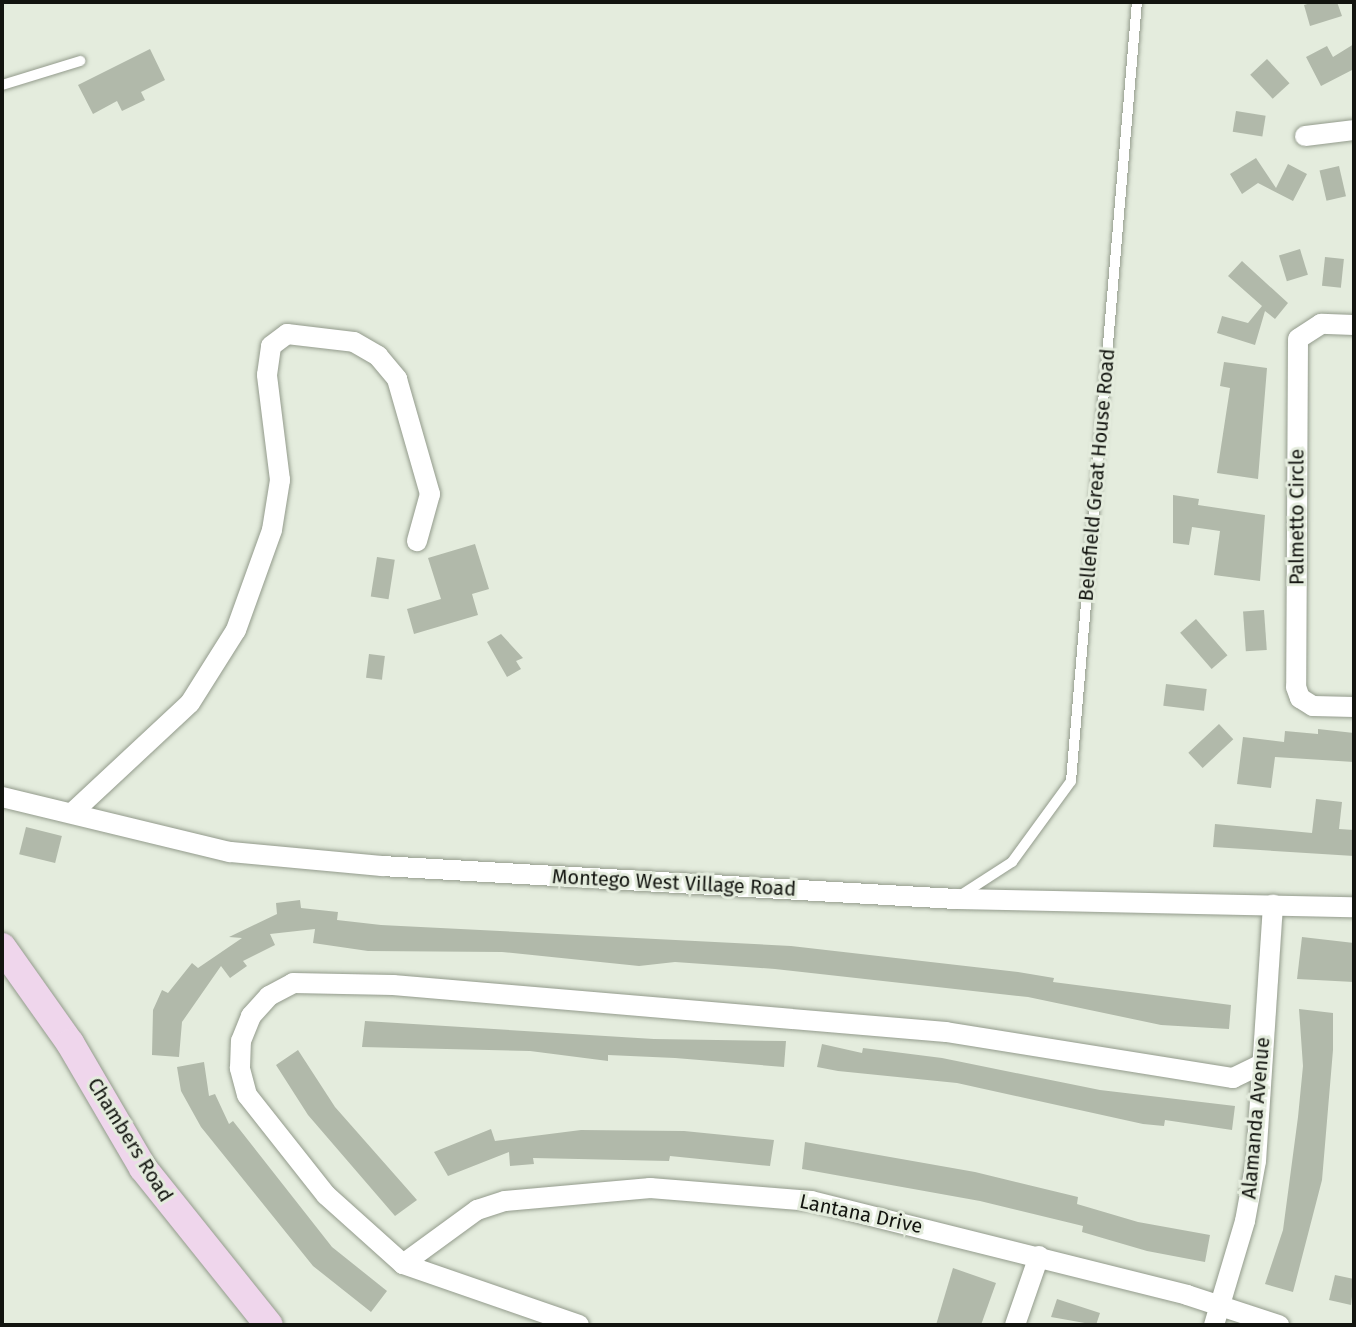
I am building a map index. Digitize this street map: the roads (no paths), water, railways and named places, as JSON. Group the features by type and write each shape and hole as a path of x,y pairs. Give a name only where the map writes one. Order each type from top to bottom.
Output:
{"street":[{"path":"1305,136 1354,130"},
{"name":"Palmetto Circle","path":"1354,325 1321,324 1298,339 1296,687 1300,698 1313,706 1354,707"},
{"path":"72,813 190,703 236,630 272,530 280,480 267,375 271,346 287,334 354,342 378,356 397,379 430,494 417,541"},
{"name":"Montego West Village Road","path":"2,797 230,852 956,899 1354,907"},
{"name":"Alamanda Avenue","path":"1214,1325 1222,1305 1256,1161 1273,905"},
{"name":"Chambers Road","path":"2,947 70,1043 143,1168 269,1325"},
{"path":"579,1325 403,1264 326,1195 247,1095 240,1068 241,1041 251,1016 269,996 293,983 393,985 946,1032 1233,1078 1262,1064"},
{"name":"Lantana Drive","path":"403,1264 477,1210 505,1201 650,1188 811,1201 1039,1256 1222,1305 1279,1325"},
{"path":"1015,1325 1039,1256"}],"lane":[{"name":"Bellefield Great House Road","path":"956,899 1012,862 1071,781 1137,2"},
{"path":"2,85 80,61"}]}
